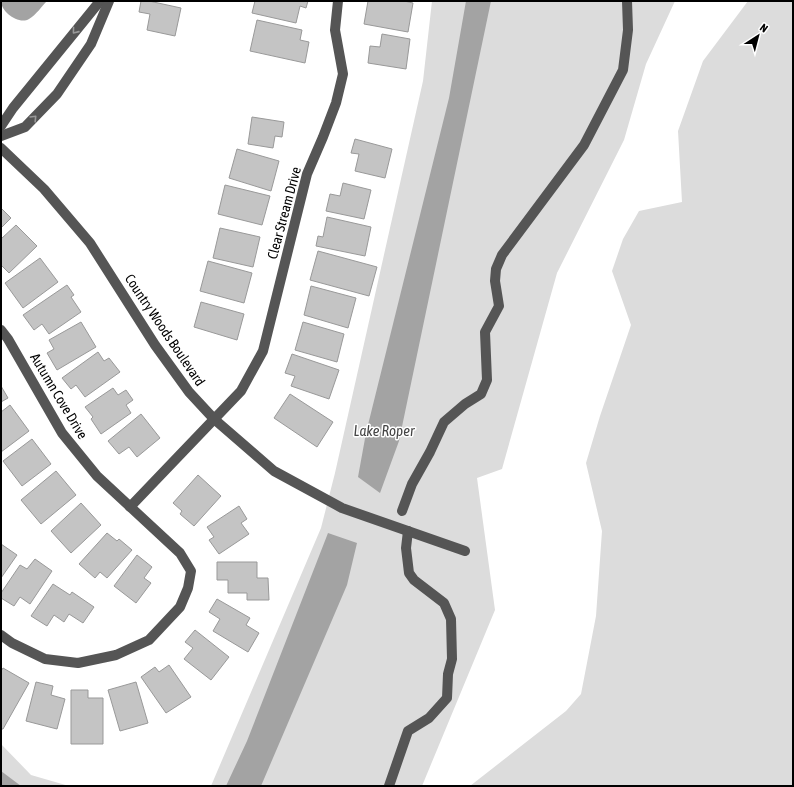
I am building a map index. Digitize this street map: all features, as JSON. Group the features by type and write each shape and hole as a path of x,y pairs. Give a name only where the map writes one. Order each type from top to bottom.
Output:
{"street":[{"path":"1,126 12,108 100,1"},
{"path":"1,136 25,127 57,94 91,44 109,1"},
{"name":"Clear Stream Drive","path":"214,420 241,391 263,351 306,174 323,138 336,103 342,74 335,30 338,1"},
{"path":"402,511 412,484 430,452 444,422 465,404 481,394 487,380 485,332 499,306 495,281 496,269 502,255 584,145 623,70 628,30 627,1"},
{"name":"Country Woods Boulevard","path":"1,148 44,189 90,243 155,345 189,392 214,420 274,471 342,508 464,551"},
{"name":"Autumn Cove Drive","path":"1,330 8,339 62,433 97,476 180,553 191,571 188,588 180,607 149,640 116,655 78,663 45,659 1,635"},
{"path":"130,507 214,420"},
{"path":"389,786 408,731 429,718 447,698 448,674 452,659 451,619 444,603 414,580 410,573 406,548 408,531"}],"shaded area":[{"path":"432,1 675,1 646,64 624,140 557,273 502,469 477,478 495,610 422,786 211,786 321,528 335,473 423,81"},
{"path":"748,1 793,1 793,786 470,786 566,711 581,694 596,616 602,531 586,463 600,416 631,325 612,271 623,239 639,211 682,202 678,131 703,61"},
{"path":"1,744 31,775 69,786 1,786"}],"water":[{"path":"1,1 47,1 29,19 20,20 7,13"},
{"name":"Lake Roper","path":"466,1 491,1 399,441 380,493 358,477 366,433 449,98"},
{"path":"328,533 357,543 347,585 261,786 226,786 247,741"},
{"path":"1,771 21,786 1,786"}],"building":[{"path":"141,1 149,1 181,8 175,36 147,30 150,14 139,12"},
{"path":"255,1 308,1 306,8 300,6 296,23 252,13"},
{"path":"368,1 404,1 413,3 408,32 364,24"},
{"path":"257,20 302,30 300,40 309,42 305,63 250,51"},
{"path":"382,34 410,39 406,69 368,63 370,46 380,47"},
{"path":"252,117 284,122 282,137 275,136 273,148 248,144"},
{"path":"355,139 392,149 385,178 355,171 359,154 351,153"},
{"path":"237,149 279,161 271,191 229,178"},
{"path":"343,183 371,190 364,219 326,211 330,194 340,196"},
{"path":"225,185 270,196 262,225 218,214"},
{"path":"1,208 11,218 1,228"},
{"path":"327,217 371,227 365,256 316,246 318,236 323,237"},
{"path":"16,225 37,246 9,273 1,265 1,239"},
{"path":"220,228 260,237 253,267 213,258"},
{"path":"318,251 377,267 369,296 310,280"},
{"path":"40,258 58,282 23,308 5,283"},
{"path":"208,261 252,273 244,303 200,291"},
{"path":"67,285 74,295 71,297 81,312 49,334 42,324 34,330 23,315"},
{"path":"311,286 356,298 348,328 304,315"},
{"path":"201,302 244,314 237,340 194,327"},
{"path":"81,322 96,347 57,370 47,353 54,349 49,340"},
{"path":"303,322 344,334 337,362 295,350"},
{"path":"98,352 104,361 109,358 120,372 85,397 76,385 71,389 62,378"},
{"path":"292,354 339,370 329,399 291,386 295,376 285,373"},
{"path":"1,386 8,398 1,402"},
{"path":"113,388 118,395 126,390 133,400 126,405 131,413 101,434 91,419 93,417 85,407"},
{"path":"290,394 333,422 317,447 274,418"},
{"path":"10,405 29,431 1,452 1,412"},
{"path":"141,414 160,438 137,457 129,447 119,454 108,441"},
{"path":"32,439 51,464 22,486 3,461"},
{"path":"56,471 76,495 41,524 21,500"},
{"path":"198,475 221,496 194,526 180,514 182,511 173,503"},
{"path":"81,503 101,525 71,553 51,531"},
{"path":"239,506 247,519 241,523 249,534 219,554 209,540 214,537 207,527"},
{"path":"107,533 117,541 119,539 132,550 107,578 100,572 95,578 79,564"},
{"path":"1,544 17,555 1,578"},
{"path":"137,555 152,567 144,578 151,583 136,603 114,586"},
{"path":"35,559 52,571 30,604 20,597 14,606 1,598 1,593 20,565 27,569"},
{"path":"217,562 257,562 257,578 268,578 269,600 247,600 247,593 228,593 228,580 217,580"},
{"path":"53,584 70,595 72,592 94,607 83,623 69,614 64,622 54,615 47,626 31,616"},
{"path":"217,599 250,618 246,625 259,633 248,652 213,631 220,619 209,612"},
{"path":"195,630 229,657 211,680 184,659 193,648 185,642"},
{"path":"169,665 191,697 166,713 141,677 155,667 159,672"},
{"path":"3,668 29,683 3,729 1,729 1,671"},
{"path":"36,682 53,686 51,695 65,699 57,729 26,721"},
{"path":"136,682 148,723 120,731 108,690"},
{"path":"71,690 88,690 88,698 103,698 103,744 71,744"}]}
